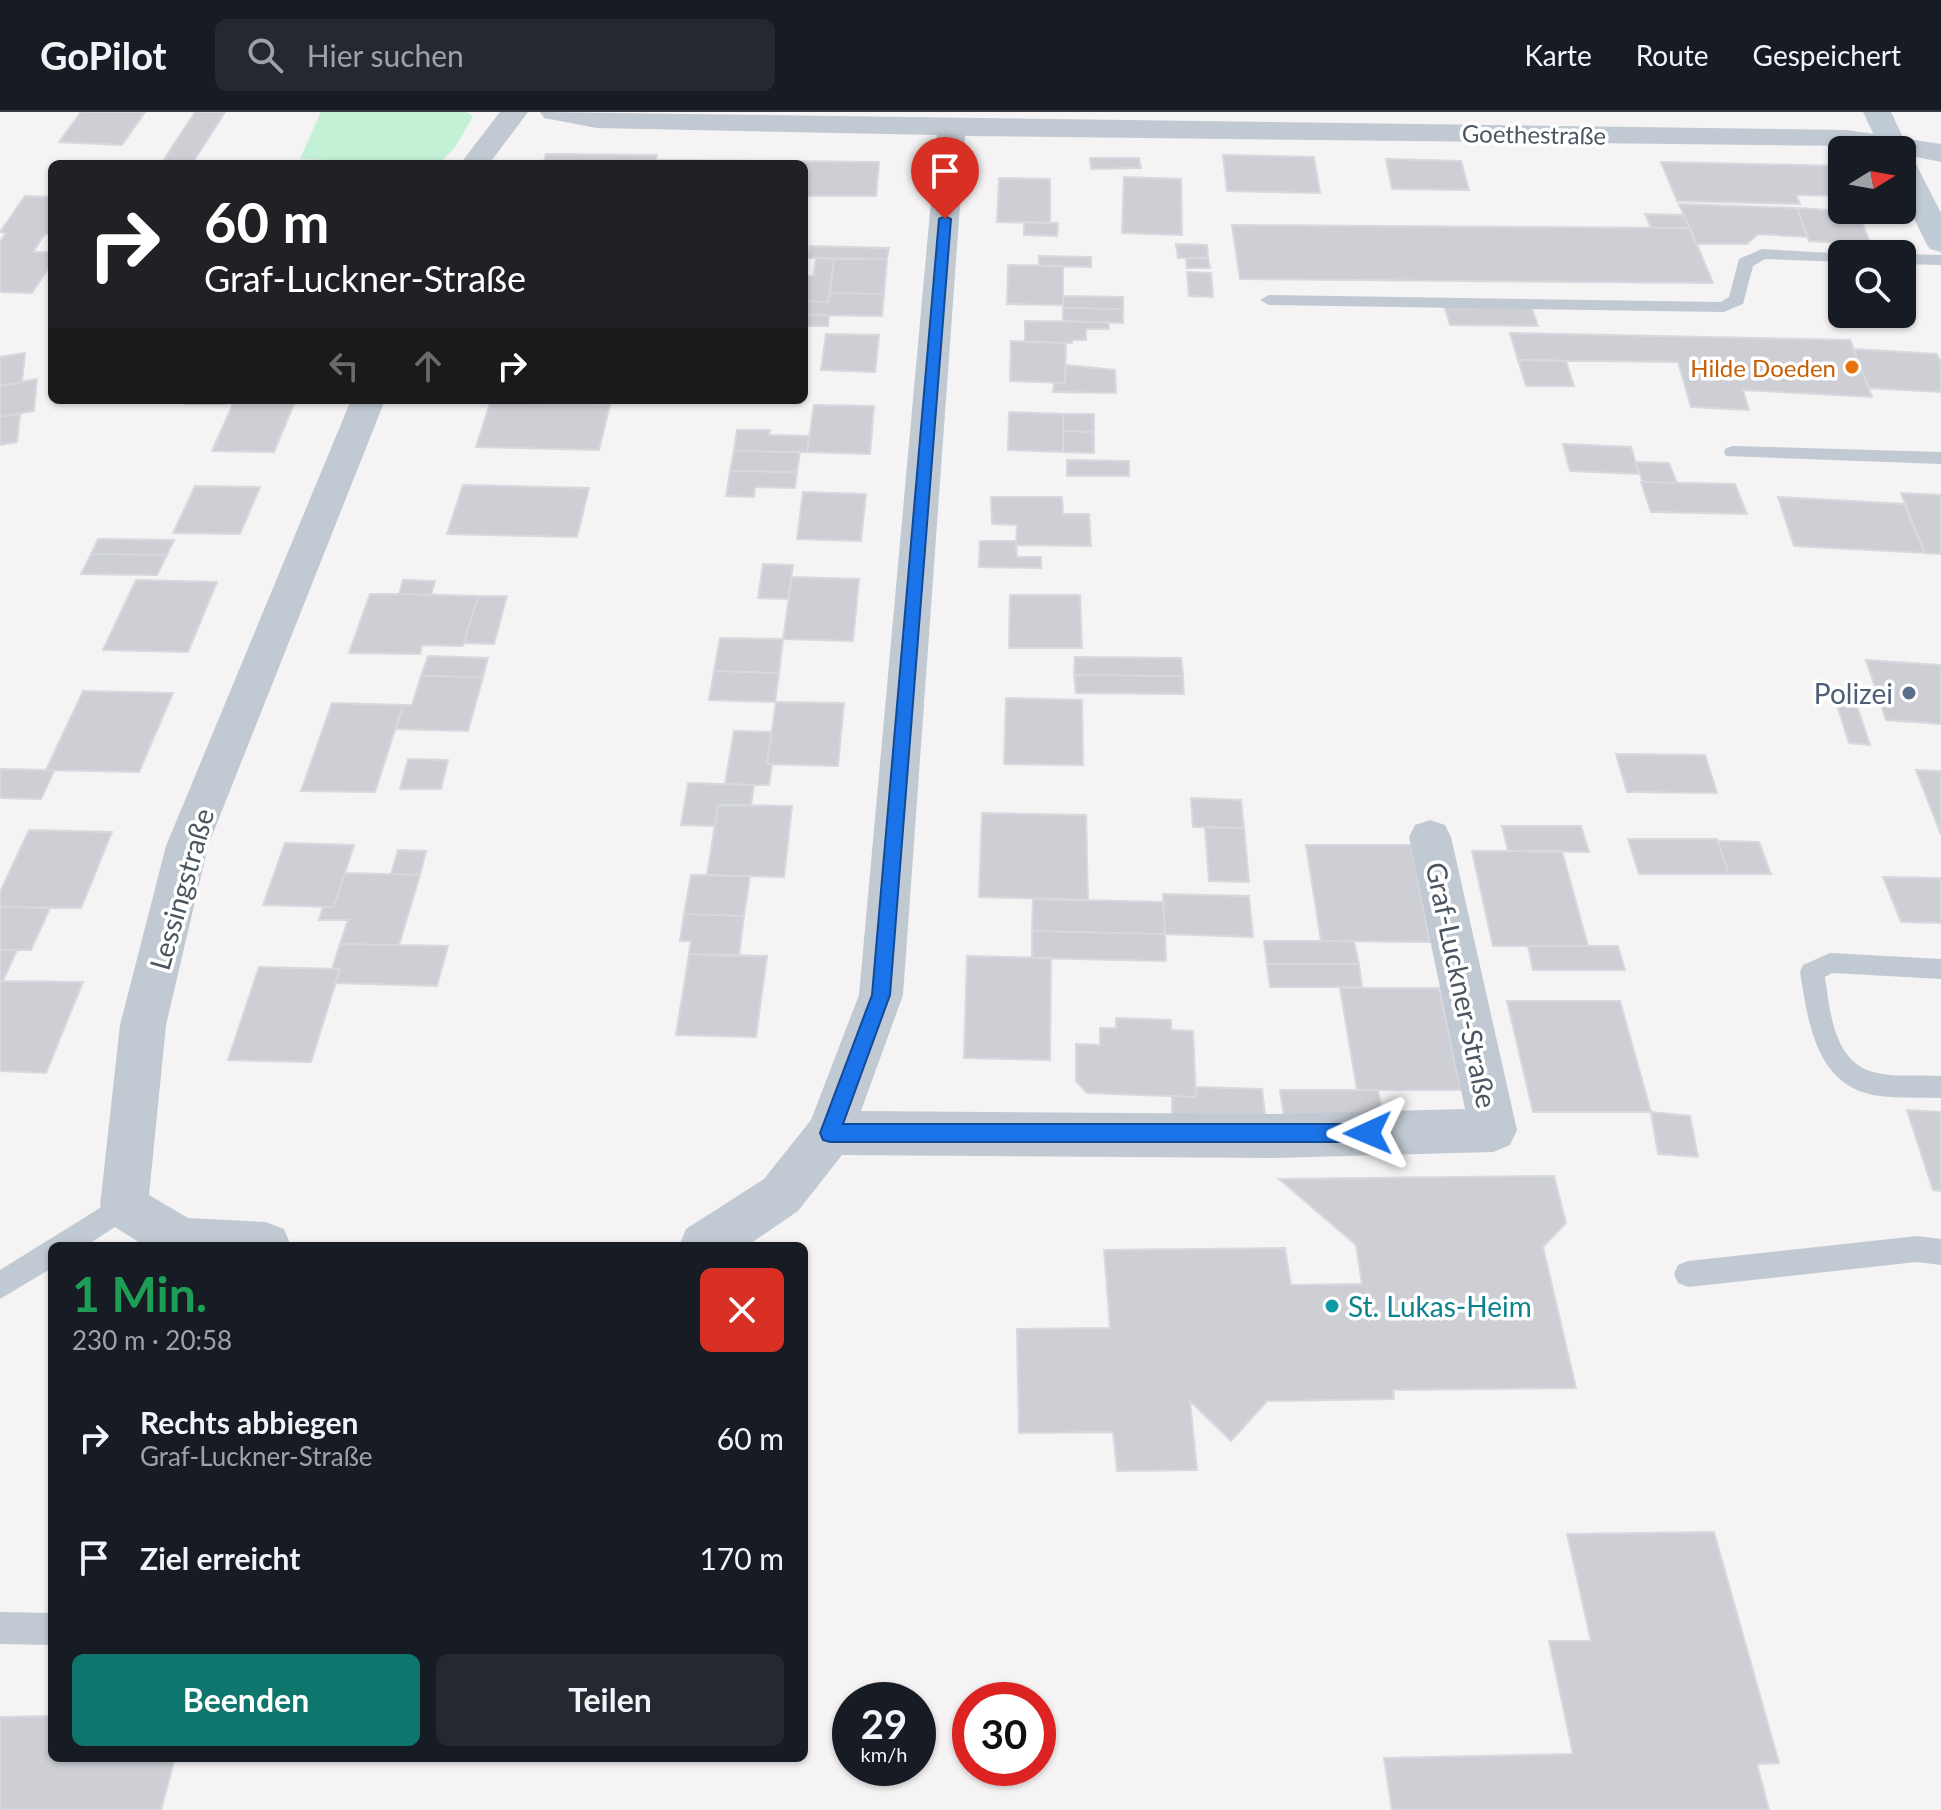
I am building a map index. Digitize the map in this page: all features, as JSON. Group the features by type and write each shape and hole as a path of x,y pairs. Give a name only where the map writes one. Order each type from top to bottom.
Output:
{"street":[{"path":"477,160 514,112"},
{"name":"Goethestraße","path":"554,112 597,120 778,118 952,126 1175,121 1828,138"},
{"path":"1877,112 1888,136"},
{"path":"1886,112 1892,136"},
{"path":"710,1242 781,1195 830,1133 881,995 952,126"},
{"name":"Goethestraße","path":"1916,152 1941,153"},
{"path":"1916,192 1941,243"},
{"name":"Lessingstraße","path":"124,1206 143,1025 187,846 366,404"},
{"name":"Graf-Luckner-Straße","path":"830,1133 1274,1136 1493,1130 1430,837"},
{"path":"124,1206 182,1241 199,1242"}],"lane":[{"path":"1269,300 1724,307 1737,300 1745,263 1762,254 1828,256"},
{"path":"1916,259 1941,260"},
{"path":"1733,452 1941,458"},
{"path":"1941,969 1830,963 1812,972 1824,1041 1847,1071 1867,1082 1941,1087"},
{"path":"68,1242 124,1206"},
{"path":"1688,1274 1917,1249 1941,1252"},
{"path":"0,1286 48,1255"},
{"path":"0,1628 48,1629"}],"green space":[{"path":"321,112 466,112 473,116 456,146 443,160 300,159"}],"building":[{"path":"81,112 145,112 122,145 59,142"},
{"path":"195,112 225,112 195,160 164,160"},
{"path":"546,154 657,155 656,160 544,160"},
{"path":"1223,155 1314,157 1320,193 1227,191"},
{"path":"1090,158 1139,158 1141,168 1091,169"},
{"path":"1386,159 1461,161 1469,190 1392,189"},
{"path":"808,161 879,162 876,196 808,196"},
{"path":"1661,162 1828,166 1828,196 1796,195 1800,204 1677,201"},
{"path":"1124,177 1181,179 1182,235 1122,233"},
{"path":"999,178 1050,179 1050,223 997,222"},
{"path":"25,196 48,197 48,234 33,252 48,252 48,269 32,293 0,292 0,242 6,233 0,232"},
{"path":"1679,204 1797,208 1807,237 1758,234 1747,244 1696,244"},
{"path":"1797,208 1828,210 1828,224 1863,224 1869,240 1828,242 1809,241"},
{"path":"1645,214 1683,215 1690,228 1651,228"},
{"path":"1024,222 1058,223 1057,236 1024,235"},
{"path":"1232,225 1690,228 1713,283 1240,279"},
{"path":"1176,244 1207,245 1208,258 1178,258"},
{"path":"810,246 889,248 887,259 808,258"},
{"path":"1039,256 1091,257 1091,267 1039,266"},
{"path":"816,258 834,259 828,302 808,301 808,276 813,276"},
{"path":"1186,258 1208,258 1210,268 1187,268"},
{"path":"834,259 887,259 884,294 830,293"},
{"path":"1008,265 1063,266 1063,305 1007,304"},
{"path":"1187,272 1211,273 1213,297 1189,296"},
{"path":"830,293 884,294 882,316 808,315 808,301 828,302"},
{"path":"1063,296 1123,297 1123,309 1063,308"},
{"path":"1444,305 1531,306 1538,326 1450,325"},
{"path":"1063,308 1123,309 1123,323 1063,321"},
{"path":"808,315 829,315 828,326 808,326"},
{"path":"1025,321 1109,322 1109,329 1086,329 1086,340 1072,340 1072,343 1025,342"},
{"path":"1510,333 1850,340 1872,397 1743,390 1749,410 1691,407 1678,362 1518,360"},
{"path":"826,334 879,335 875,372 821,370"},
{"path":"1011,341 1066,343 1065,383 1010,381"},
{"path":"1853,349 1937,354 1941,363 1941,392 1869,388"},
{"path":"25,353 22,382 0,386 0,357"},
{"path":"1518,360 1566,361 1574,386 1526,386"},
{"path":"1066,365 1115,370 1116,393 1053,392 1054,383 1065,383"},
{"path":"37,379 34,411 0,417 0,386"},
{"path":"233,404 294,404 274,452 212,451"},
{"path":"490,404 610,405 599,450 476,447"},
{"path":"814,405 874,406 870,454 807,452"},
{"path":"1009,412 1063,414 1063,452 1008,450"},
{"path":"20,414 17,442 0,445 0,417"},
{"path":"1063,414 1094,414 1094,432 1063,431"},
{"path":"737,430 770,430 769,435 810,436 807,452 734,451"},
{"path":"1063,431 1094,432 1094,453 1063,452"},
{"path":"1563,444 1631,447 1639,474 1570,471"},
{"path":"734,451 800,452 797,472 730,471"},
{"path":"1067,460 1129,461 1129,476 1067,476"},
{"path":"1635,462 1669,463 1677,483 1643,482"},
{"path":"730,471 797,472 795,488 755,487 754,497 726,496"},
{"path":"1641,482 1735,484 1747,514 1651,512"},
{"path":"463,485 589,488 577,537 447,534"},
{"path":"195,486 260,487 240,534 173,533"},
{"path":"803,492 866,494 861,541 797,539"},
{"path":"1901,493 1941,495 1941,554 1925,553"},
{"path":"991,497 1062,497 1063,514 1089,514 1091,546 1016,545 1017,525 992,524"},
{"path":"1778,497 1904,504 1925,553 1794,546"},
{"path":"98,539 174,540 167,555 91,554"},
{"path":"980,541 1016,541 1017,557 1041,557 1041,568 979,567"},
{"path":"91,554 167,555 157,575 81,574"},
{"path":"763,564 793,565 788,599 758,598"},
{"path":"792,577 859,579 853,641 783,639"},
{"path":"136,580 217,582 188,652 103,650"},
{"path":"403,580 435,581 431,595 399,594"},
{"path":"370,594 478,596 463,646 422,645 420,654 349,653"},
{"path":"1010,595 1080,595 1082,648 1009,648"},
{"path":"478,596 507,596 494,644 464,643"},
{"path":"720,638 783,639 779,673 714,671"},
{"path":"428,656 488,658 483,677 421,676"},
{"path":"1075,657 1181,658 1183,676 1074,675"},
{"name":"Polizei","path":"1866,660 1941,665 1941,724 1886,720"},
{"path":"714,671 779,673 775,702 709,700"},
{"path":"1074,675 1183,676 1184,694 1076,693"},
{"path":"421,676 483,677 468,731 396,729 403,705 412,705"},
{"path":"83,691 173,693 139,772 46,770"},
{"path":"1006,698 1082,700 1083,765 1004,764"},
{"path":"776,702 844,703 838,766 767,764"},
{"path":"332,703 403,705 375,792 301,791"},
{"path":"1837,705 1857,706 1870,745 1849,743"},
{"path":"734,731 772,732 767,764 772,764 769,785 725,784"},
{"path":"1616,754 1705,755 1717,793 1627,792"},
{"path":"408,759 448,760 441,789 400,789"},
{"path":"0,769 54,771 41,799 0,798"},
{"path":"1916,770 1941,771 1941,835"},
{"path":"688,783 754,785 751,805 718,805 715,826 681,825"},
{"path":"1191,798 1241,800 1244,828 1193,827"},
{"path":"718,805 792,806 784,877 707,875"},
{"path":"982,813 1086,815 1088,900 979,897"},
{"path":"1502,826 1581,826 1589,852 1508,851"},
{"path":"1205,827 1244,828 1249,882 1209,881"},
{"path":"29,830 112,832 81,908 0,907 0,892"},
{"path":"1628,839 1717,839 1729,874 1639,874"},
{"path":"1718,841 1759,842 1771,874 1729,874"},
{"path":"285,843 354,845 334,907 263,905"},
{"path":"1306,845 1411,845 1430,942 1321,941"},
{"path":"398,850 426,851 420,875 391,874"},
{"path":"1472,851 1562,851 1588,946 1493,946"},
{"path":"345,873 420,875 399,945 340,944 348,920 319,920 323,907 334,907"},
{"path":"691,875 750,876 744,916 684,914"},
{"path":"1883,877 1941,878 1941,923 1901,922"},
{"path":"1163,894 1249,896 1253,937 1165,934"},
{"path":"1033,899 1163,902 1165,934 1032,931"},
{"path":"0,907 50,908 31,950 0,950"},
{"path":"684,914 744,916 739,956 689,954 691,941 680,941"},
{"path":"1032,931 1165,934 1166,961 1032,958"},
{"path":"1264,941 1354,941 1359,964 1267,964"},
{"path":"340,944 448,946 437,986 335,983 340,969 332,969"},
{"path":"1528,946 1618,946 1625,970 1533,970"},
{"path":"0,950 17,950 3,981 0,981"},
{"path":"689,954 767,956 756,1037 676,1035"},
{"path":"967,956 1051,958 1050,1060 964,1058"},
{"path":"1267,964 1359,964 1362,987 1270,987"},
{"path":"259,967 340,969 311,1062 228,1060"},
{"path":"0,981 83,982 46,1073 0,1071"},
{"path":"1340,988 1439,988 1461,1090 1357,1090"},
{"path":"1507,1001 1620,1001 1651,1112 1533,1112"},
{"path":"1116,1018 1171,1020 1171,1030 1193,1031 1196,1097 1087,1093 1076,1081 1076,1044 1100,1045 1100,1028 1116,1028"},
{"path":"1195,1087 1262,1089 1266,1123 1172,1120 1172,1096 1196,1097"},
{"path":"1280,1090 1378,1090 1383,1116 1284,1116"},
{"path":"1907,1110 1941,1112 1941,1191 1933,1190"},
{"path":"1651,1112 1690,1116 1698,1157 1658,1154"},
{"name":"St. Lukas-Heim","path":"1554,1176 1566,1223 1543,1247 1576,1388 1393,1390 1394,1399 1267,1401 1231,1441 1190,1401 1197,1470 1117,1471 1113,1432 1019,1433 1017,1329 1110,1328 1104,1250 1285,1248 1291,1285 1362,1284 1356,1245 1279,1179"},
{"path":"1714,1532 1779,1763 1757,1764 1769,1810 1392,1810 1384,1758 1573,1754 1549,1641 1591,1641 1567,1534"},
{"path":"48,1716 48,1762 174,1762 161,1810 0,1810 0,1717"}],"place":[{"name":"Hilde Doeden","path":"1852,367"},
{"name":"Polizei","path":"1909,693"},
{"name":"St. Lukas-Heim","path":"1332,1306"}],"route":[{"path":"945,219 881,995 830,1133 1274,1136 1368,1133"}]}
